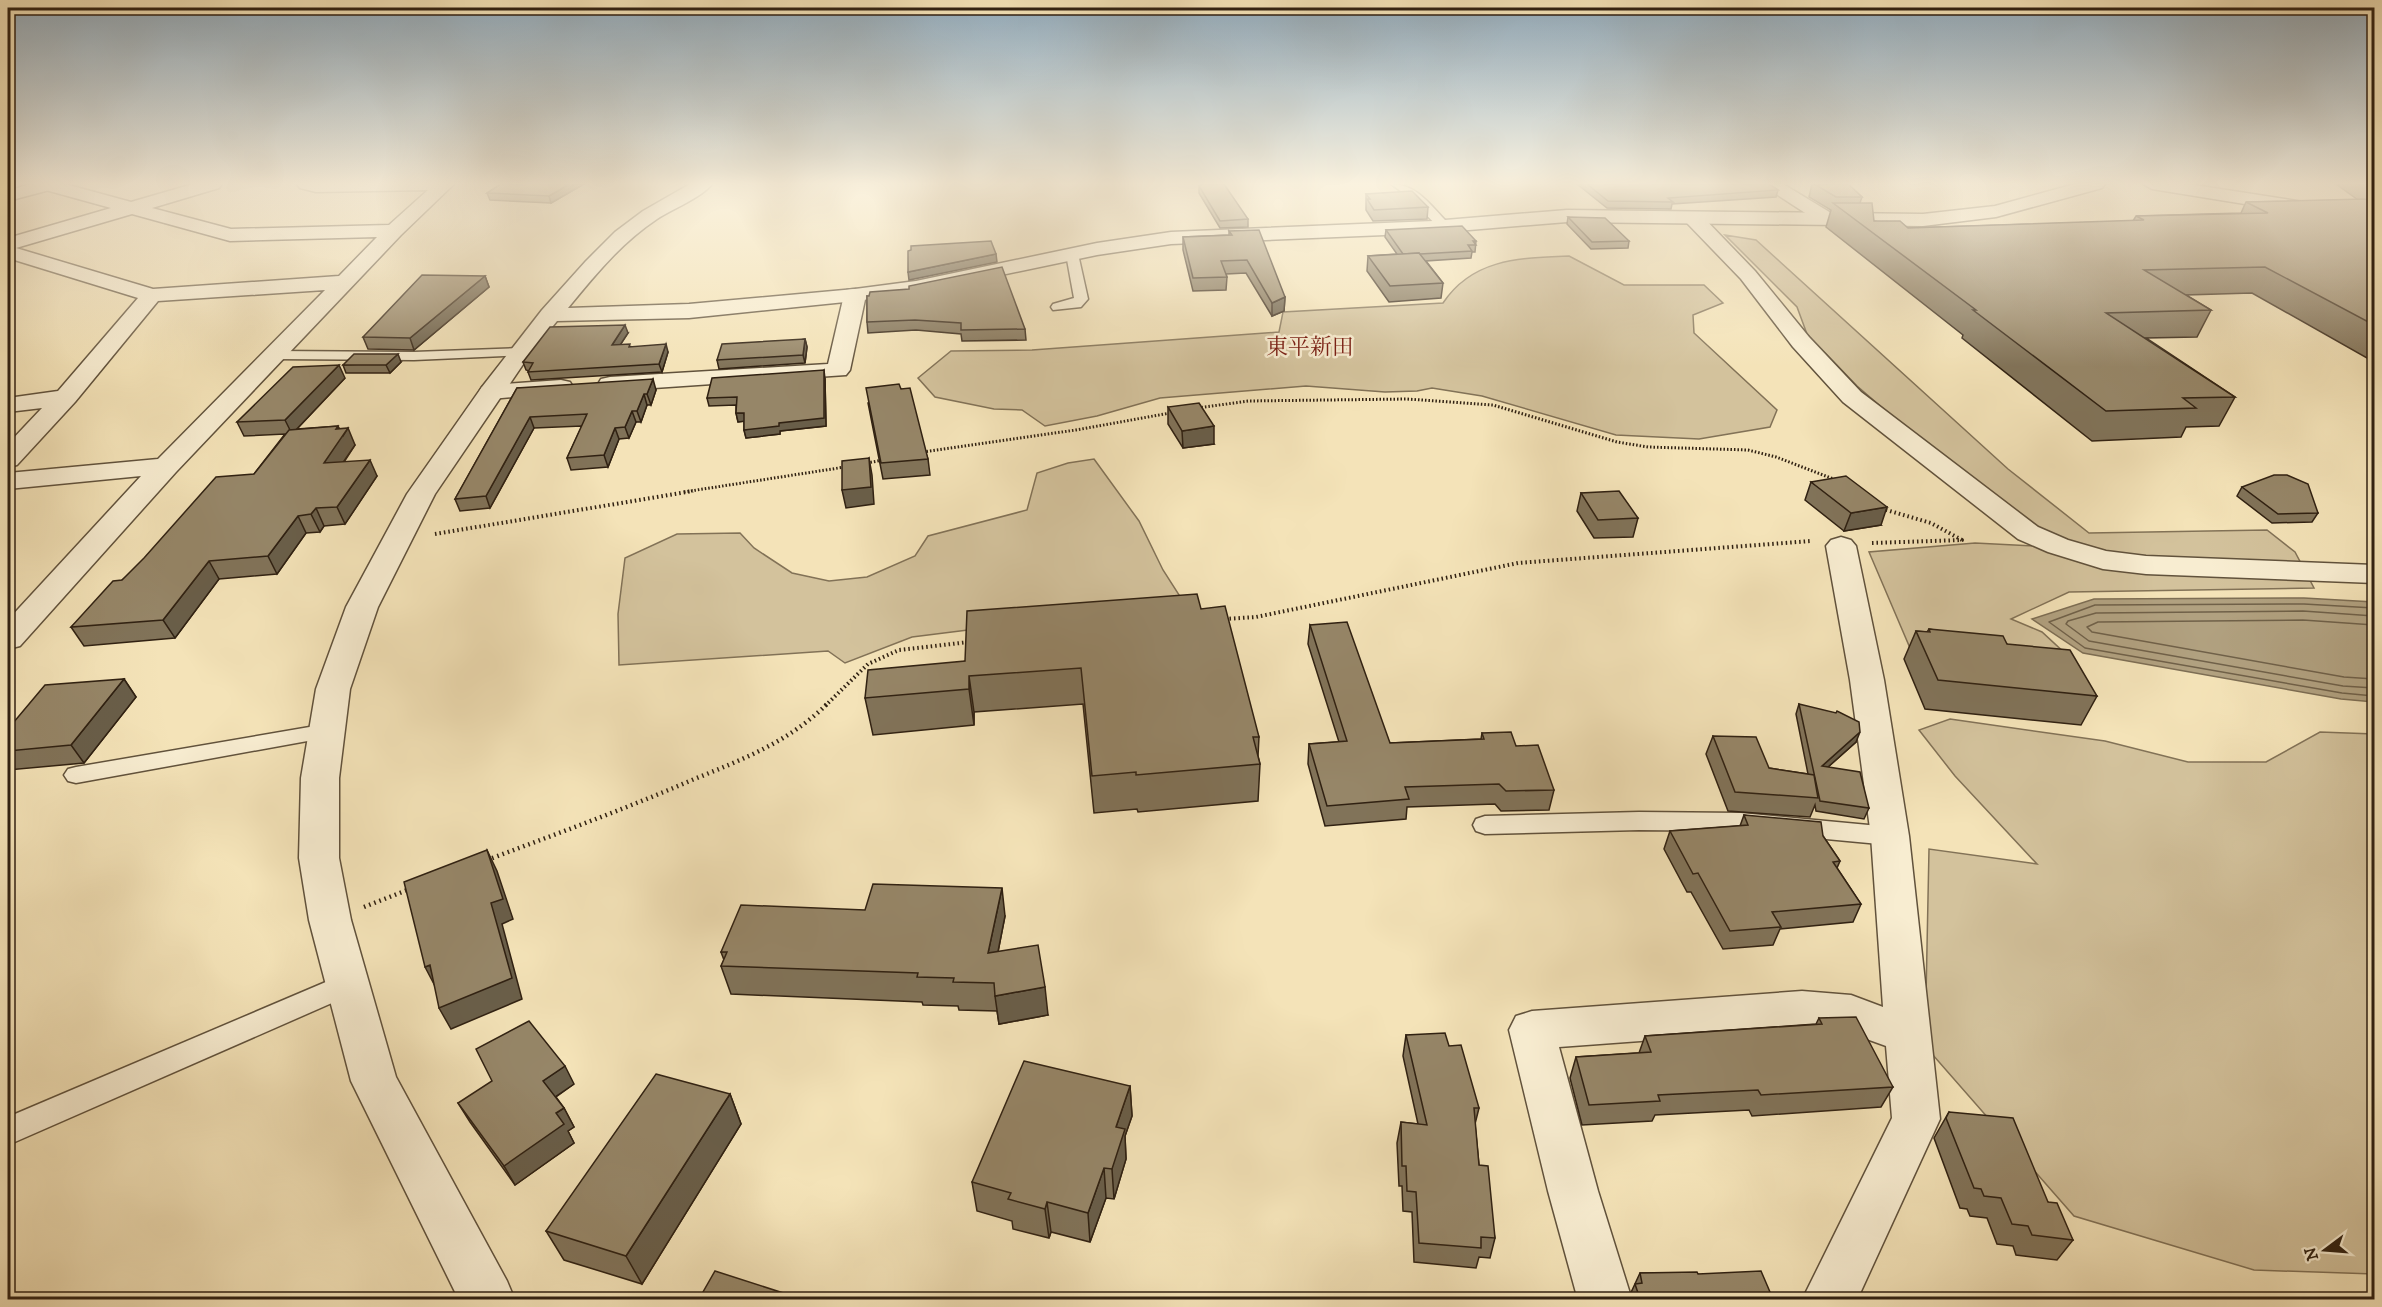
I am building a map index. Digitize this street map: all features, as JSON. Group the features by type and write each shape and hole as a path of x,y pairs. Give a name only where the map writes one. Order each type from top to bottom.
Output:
{"street":[{"path":"8,639 166,466 380,245"},
{"path":"486,1299 374,1081 330,920 320,858 320,778 333,689 358,617 421,494 520,352 593,265 613,245"},
{"path":"550,315 689,311 855,296 916,287 1130,245"},
{"path":"1719,245 1748,274 1801,342 1852,397 1975,495 2028,532 2058,546 2114,562 2374,574"},
{"path":"8,252 152,295 344,282"},
{"path":"8,459 66,397 152,295"},
{"path":"491,392 838,370 855,296"},
{"path":"8,405 66,397"},
{"path":"8,482 166,466"},
{"path":"1829,1299 1916,1119 1890,836 1867,680 1841,546"},
{"path":"1605,1299 1573,1191 1532,1030 1802,1010 1851,1014 1907,1034"}],"lane":[{"path":"1058,307 1076,304 1081,299 1072,255"},
{"path":"274,355 414,356 520,352"},
{"path":"76,775 327,731"},
{"path":"1485,825 1639,821 1741,822 1890,836"},
{"path":"8,1131 348,984"}],"path":[{"path":"1192,409 1248,401 1407,399 1493,405 1617,442 1648,447 1748,450 1776,457 1843,484"},
{"path":"917,454 1076,430 1173,412"},
{"path":"865,463 886,460"},
{"path":"396,541 854,465"},
{"path":"1221,619 1256,617 1518,563 1818,541 1841,546 1962,540 1931,524 1876,507"},
{"path":"482,862 667,791 764,750 810,721 868,664 899,650 973,641"},
{"path":"330,920 417,886"}],"shaded area":[{"path":"1735,245 1761,245 2008,469 2089,533 2267,530 2295,552 2314,588 2069,592 2011,619 2042,632 2069,657 1910,648 1869,552 1975,543 2034,546 2012,509 1934,452 1857,386 1807,334 1797,307"},
{"path":"1569,256 1624,285 1704,285 1723,303 1693,315 1694,333 1777,410 1770,427 1699,439 1616,435 1482,396 1432,388 1385,392 1306,386 1160,398 1097,416 1045,426 1022,410 994,409 935,397 918,378 951,351 1032,350 1279,332 1283,312 1443,303 1455,288 1469,277 1499,263"},
{"path":"1094,459 1139,521 1163,570 1190,612 1032,622 912,637 845,663 828,651 619,665 618,614 625,558 677,534 740,533 754,548 792,573 829,581 867,577 915,556 928,536 1027,510 1037,473 1068,463"},
{"path":"1950,719 2105,741 2188,762 2266,762 2320,732 2374,734 2374,1274 2254,1270 2074,1216 1925,1046 1929,849 2037,864 1955,776 1919,730"}],"water":[{"path":"2304,598 2374,602 2374,702 2341,699 2083,653 2032,619 2094,599"}],"building":[{"path":"993,245 996,254 908,272 908,251 911,250 911,246"},
{"path":"1185,245 1265,245 1285,297 1272,303 1247,260 1221,261 1227,277 1193,278"},
{"path":"1397,245 1476,245 1468,245 1472,251 1403,254"},
{"path":"1889,245 2374,245 2374,325 2265,267 2144,270 2211,310 2106,313 2235,397 2183,398 2196,408 2106,411 1973,310 1976,310"},
{"path":"1419,253 1443,283 1390,286 1368,256"},
{"path":"1002,267 1025,329 961,330 961,323 915,320 867,322 867,296 870,292 909,289 909,286"},
{"path":"422,275 485,276 410,338 363,337"},
{"path":"625,325 612,345 630,344 629,347 666,344 659,364 528,372 533,363 523,362 550,327"},
{"path":"805,339 803,355 717,360 722,344"},
{"path":"354,354 398,354 386,365 343,365"},
{"path":"339,365 285,420 237,422 293,367"},
{"path":"824,370 824,418 744,430 744,413 736,413 737,397 707,398 712,378"},
{"path":"653,379 647,394 644,394 637,411 632,411 625,427 615,428 604,455 567,458 587,414 530,417 486,496 455,499 517,388"},
{"path":"899,384 901,389 910,388 928,459 881,463 866,388"},
{"path":"1199,403 1214,426 1182,431 1168,407"},
{"path":"338,426 336,429 348,428 324,463 370,460 337,507 316,508 311,514 298,516 268,556 209,561 163,620 71,627 113,581 122,580 144,558 216,477 254,474 289,430"},
{"path":"869,458 871,487 842,490 842,461"},
{"path":"2274,475 2287,475 2308,484 2318,513 2278,514 2242,487"},
{"path":"1846,476 1887,507 1851,513 1811,482"},
{"path":"1619,491 1638,518 1598,520 1581,493"},
{"path":"1197,594 1201,609 1225,606 1259,737 1253,737 1260,764 1136,775 1136,772 1092,776 1081,668 969,676 969,689 865,698 868,670 965,661 967,611"},
{"path":"1347,622 1390,743 1484,739 1482,733 1511,732 1516,746 1538,745 1554,790 1506,791 1499,784 1405,787 1409,799 1327,806 1309,744 1347,741 1310,625"},
{"path":"1929,629 2003,636 2007,644 2070,650 2097,696 1938,680 1916,631 1930,632"},
{"path":"124,679 71,745 8,751 8,729 45,685"},
{"path":"1799,704 1836,713 1837,711 1859,722 1860,732 1822,766 1860,772 1869,808 1820,801"},
{"path":"1713,736 1756,737 1769,768 1814,775 1818,798 1735,792"},
{"path":"1744,815 1821,822 1823,836 1840,861 1833,862 1861,904 1772,912 1781,927 1730,931 1698,873 1693,874 1670,831 1748,825"},
{"path":"487,850 503,899 491,903 512,978 439,1008 430,965 425,967 404,882"},
{"path":"873,884 1002,888 988,953 1038,945 1045,987 995,996 994,983 953,982 954,978 917,977 918,973 721,966 727,952 721,952 741,905 865,910"},
{"path":"1856,1017 1893,1087 1761,1095 1758,1090 1658,1095 1660,1101 1589,1105 1576,1057 1651,1052 1645,1036 1822,1024 1819,1018"},
{"path":"529,1021 565,1066 543,1081 564,1108 556,1113 564,1124 504,1166 458,1103 492,1081 476,1049"},
{"path":"1445,1033 1449,1046 1461,1045 1479,1108 1474,1108 1479,1165 1488,1166 1495,1238 1481,1237 1481,1248 1419,1243 1416,1192 1407,1191 1406,1166 1402,1166 1401,1122 1427,1125 1406,1035"},
{"path":"1024,1061 1130,1086 1116,1127 1125,1129 1112,1169 1104,1168 1088,1213 1047,1202 1045,1209 1008,1199 1011,1193 972,1182"},
{"path":"656,1074 730,1094 626,1256 546,1231"},
{"path":"1949,1112 2013,1118 2048,1202 2057,1203 2073,1240 2032,1235 2028,1226 2012,1224 2001,1198 1984,1196 1981,1189 1974,1188 1946,1118"},
{"path":"715,1271 802,1299 699,1299"},
{"path":"1761,1271 1773,1299 1640,1299 1635,1284 1642,1283 1640,1273 1697,1272 1698,1274"}],"district":[{"name":"東平新田","path":"1310,347"}]}
